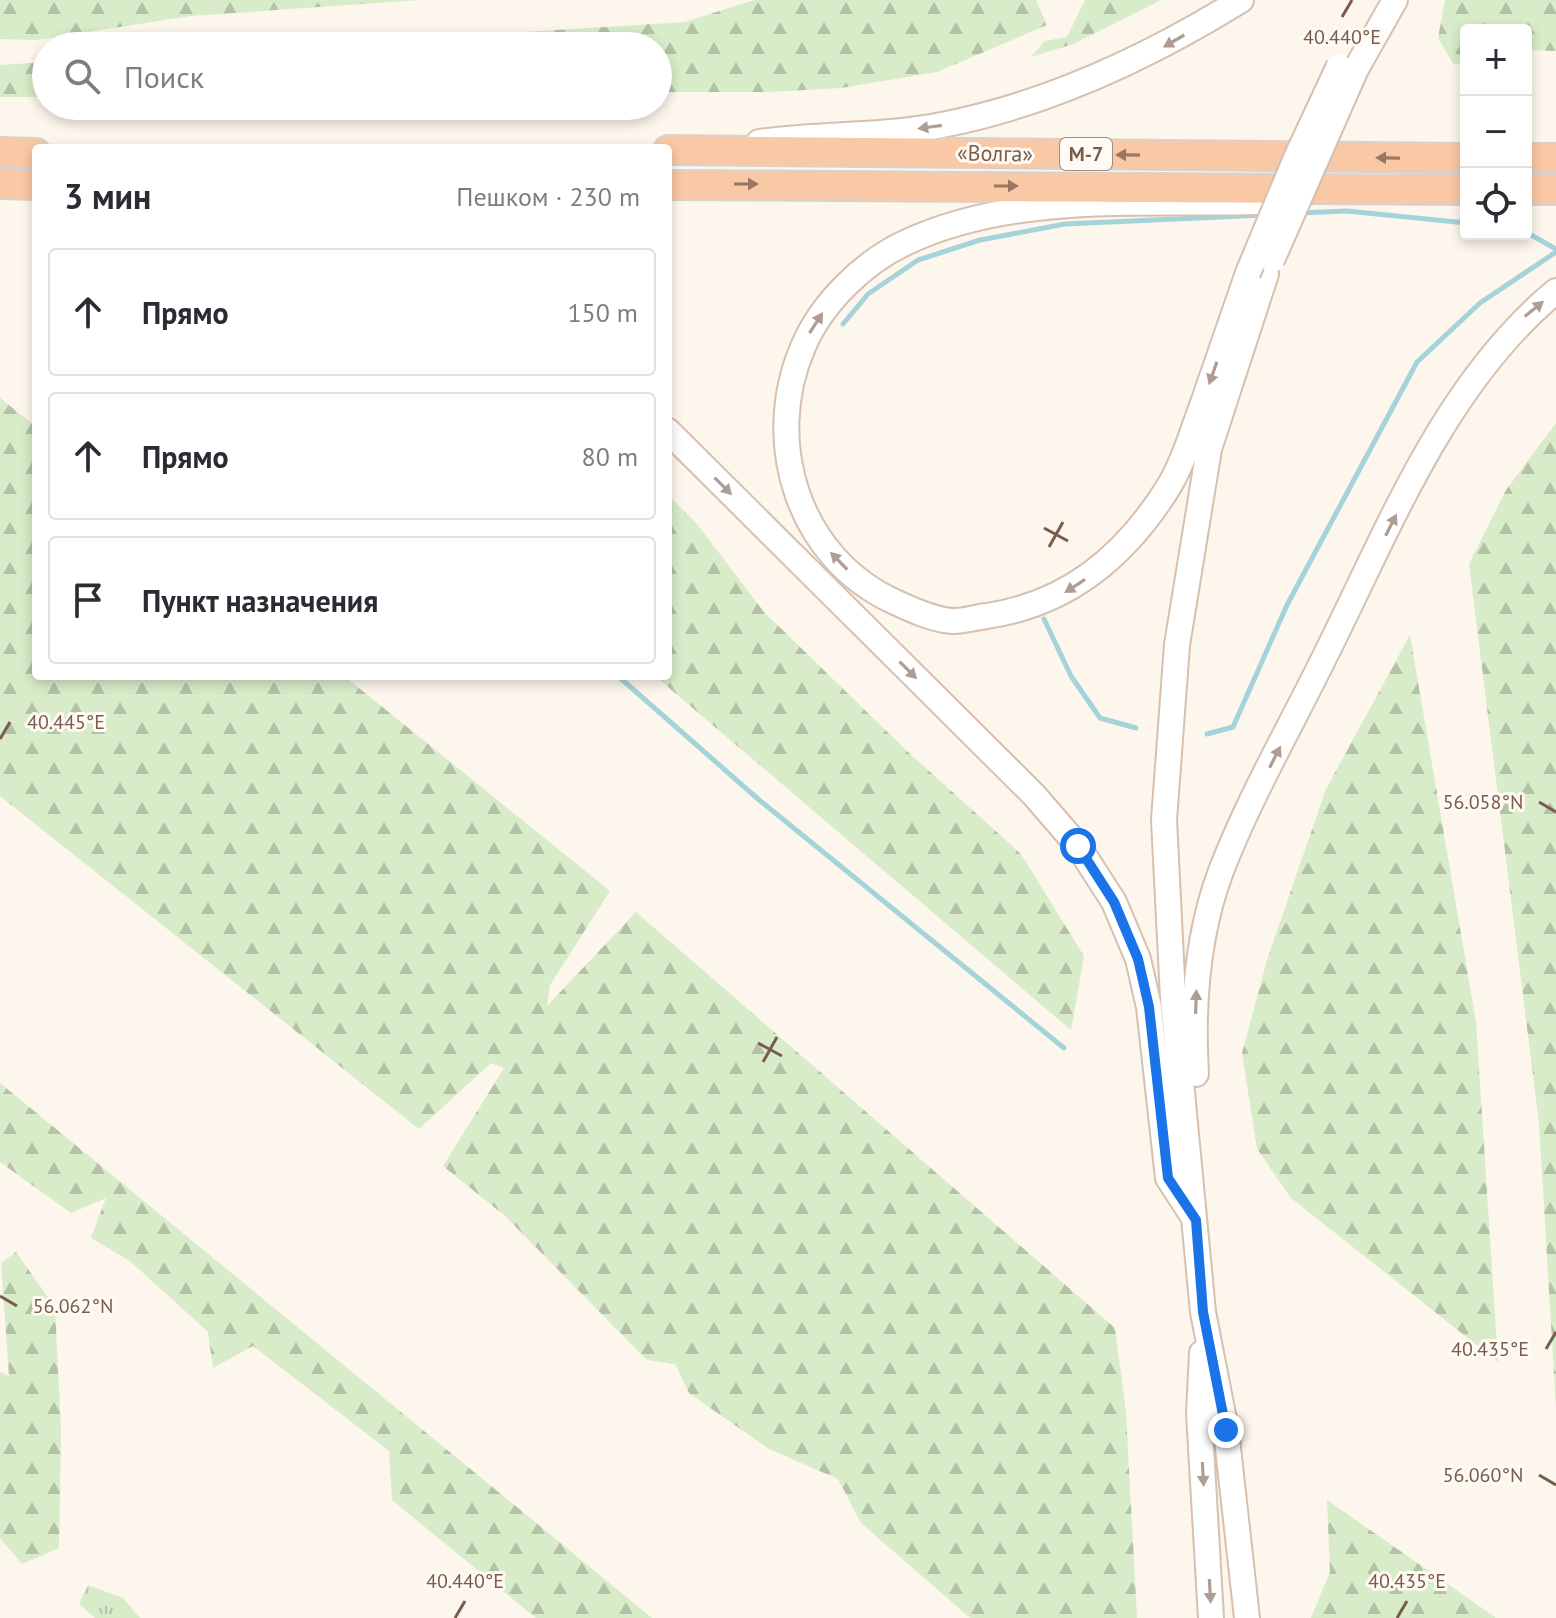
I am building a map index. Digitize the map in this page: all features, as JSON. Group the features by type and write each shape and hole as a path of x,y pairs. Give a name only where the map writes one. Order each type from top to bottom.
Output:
{"highway":[{"name":"«Волга»","path":"672,150 1460,158"},
{"path":"0,152 32,153"},
{"path":"1532,158 1556,158"},
{"path":"0,184 32,185"},
{"name":"«Волга»","path":"672,185 1460,190"},
{"path":"1532,190 1556,190"}],"main road":[{"path":"706,149 792,137 899,132 944,125 1025,103 1099,76 1170,44 1241,0"},
{"path":"1311,188 1268,202 1047,207 970,219 905,243 879,259 833,299 812,326 790,378 785,429 792,483 807,522 837,562 872,592 915,611 954,621 1017,612 1061,595 1096,573 1120,551 1168,488 1257,273 1348,68 1378,0"},
{"path":"1348,68 1395,0"},
{"path":"1211,1618 1199,1413 1203,1312 1173,998 1164,820 1177,645 1209,449 1257,273"},
{"path":"1196,1220 1200,1125 1194,1044 1197,963 1221,872 1423,461 1478,373 1520,320 1556,291"},
{"path":"672,435 1034,795 1078,846 1114,902 1138,959 1149,1007 1168,1178 1196,1220"},
{"path":"1203,1312 1226,1430 1247,1618"}],"green space":[{"path":"0,0 421,0 191,16 88,32 32,32 32,40 0,39"},
{"path":"754,0 1036,0 1047,25 937,72 842,88 769,92 672,92 672,32 525,32 685,22"},
{"path":"1085,0 1161,0 1073,44 1031,57 1045,41 1067,37"},
{"path":"1445,0 1556,0 1556,51 1532,50 1532,24 1460,24 1460,63 1454,65 1438,38"},
{"path":"32,63 32,97 0,97 0,65"},
{"path":"0,398 32,424 32,680 349,680 610,891 550,985 547,1006 636,912 1115,1328 1126,1413 1137,1618 970,1618 861,1523 838,1479 769,1449 689,1393 675,1364 647,1360 504,1215 443,1166 504,1068 491,1063 419,1129 0,796"},
{"path":"1556,423 1556,1408 1539,1123 1469,564 1506,490"},
{"path":"672,499 697,524 764,612 907,751 1021,854 1084,956 1071,1030 660,680 672,680"},
{"path":"1410,635 1476,1022 1498,1362 1291,1198 1257,1149 1242,1053 1267,960 1326,789"},
{"path":"0,1083 652,1618 536,1618 392,1500 389,1451 253,1346 213,1368 208,1332 130,1261 91,1238 106,1198 71,1213 0,1162"},
{"path":"16,1252 55,1307 61,1429 59,1548 22,1564 0,1538 0,1372 9,1376 1,1263"},
{"path":"1327,1500 1495,1618 1311,1618 1330,1572"},
{"path":"88,1585 123,1598 140,1618 95,1618 79,1604"}],"waterway":[{"path":"1299,213 1347,211 1460,222"},
{"path":"843,324 868,294 918,260 980,240 1065,224 1265,215"},
{"path":"1532,235 1556,249"},
{"path":"1207,734 1233,727 1287,605 1417,362 1480,303 1556,252"},
{"path":"1044,619 1071,676 1100,718 1136,728"},
{"path":"623,680 758,799 1064,1048"}],"route":[{"path":"1078,846 1114,902 1138,959 1149,1007 1168,1178 1196,1220 1203,1312 1226,1430"}]}
